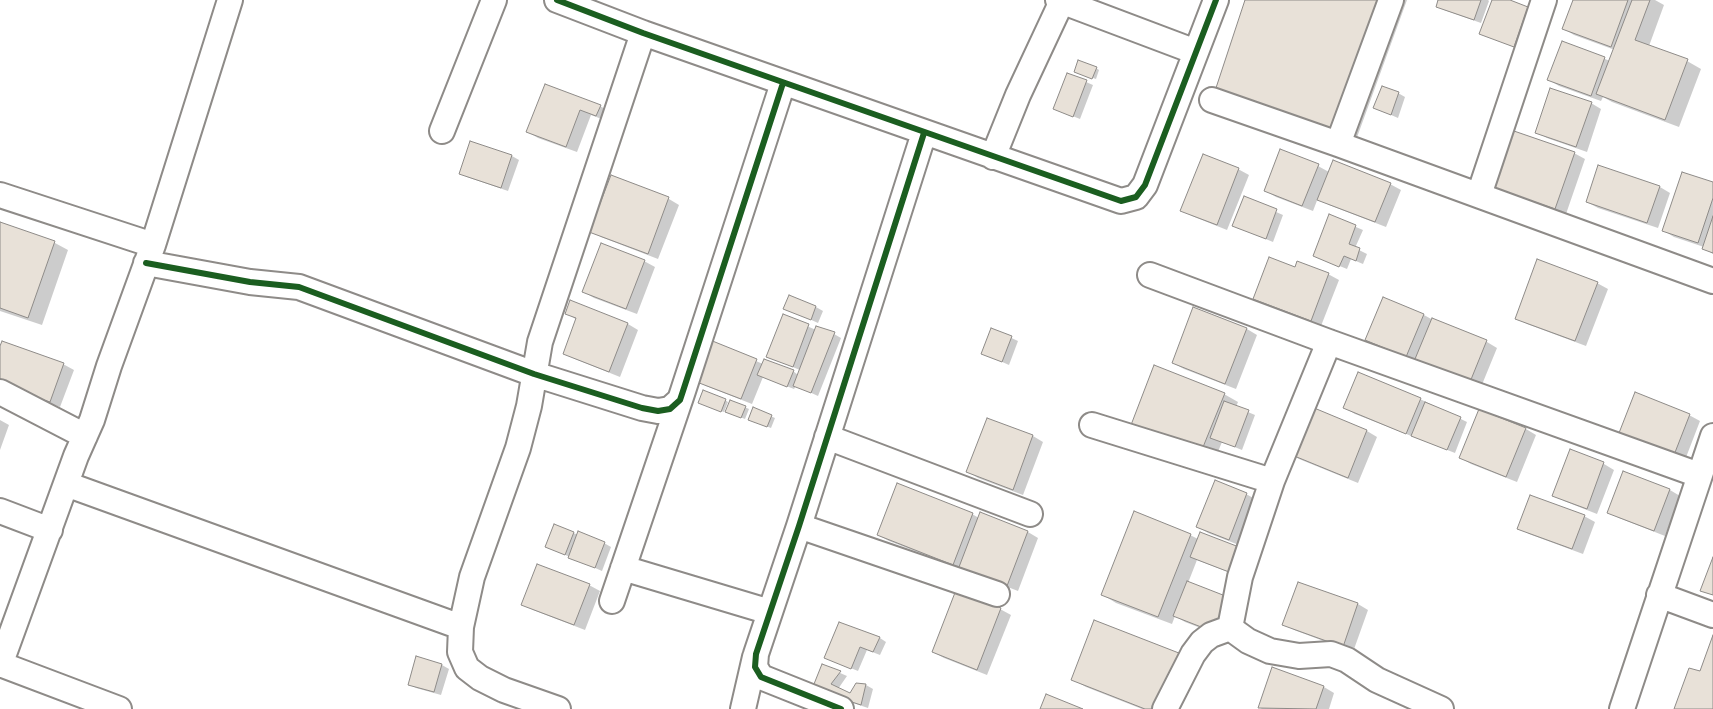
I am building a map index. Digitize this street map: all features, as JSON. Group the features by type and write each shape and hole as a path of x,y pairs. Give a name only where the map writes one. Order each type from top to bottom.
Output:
{"street":[{"path":"119,709 0,664 85,436 149,254 230,0"},
{"path":"442,131 494,0"},
{"path":"557,0 782,83 1121,201 1136,197 1145,185 1216,0"},
{"path":"1338,144 1391,0"},
{"path":"1479,195 1544,0"},
{"path":"992,157 1060,1 1196,52"},
{"path":"558,709 504,690 480,678 467,668 460,652 461,627 472,577 518,448 529,406 540,342 643,33"},
{"path":"612,601 680,400 782,83"},
{"path":"1212,100 1713,281"},
{"path":"742,709 756,654 799,526 924,133"},
{"path":"0,195 149,254 250,282 299,287 534,374 642,408 658,411 670,410 680,400"},
{"path":"1150,275 1329,342 1699,475"},
{"path":"1230,628 1240,578 1272,481 1329,342"},
{"path":"0,392 85,436"},
{"path":"1092,425 1272,481"},
{"path":"1622,709 1713,436"},
{"path":"827,437 1030,514"},
{"path":"66,484 461,627"},
{"path":"0,511 50,530"},
{"path":"799,526 997,594"},
{"path":"623,568 770,612"},
{"path":"1659,595 1713,615"},
{"path":"1164,709 1193,654 1202,642 1210,635 1230,628"},
{"path":"1230,628 1248,641 1270,651 1299,656 1331,654 1347,660 1377,680 1441,709"},
{"path":"756,654 756,667 761,677 841,709"}],"building":[{"path":"1245,0 1391,0 1338,144 1212,100"},
{"path":"1438,0 1481,0 1474,20 1436,7"},
{"path":"1492,0 1510,0 1528,7 1514,47 1479,34"},
{"path":"1573,0 1628,0 1611,47 1562,29"},
{"path":"1632,0 1650,0 1635,40 1688,59 1665,120 1596,94"},
{"path":"1562,41 1605,57 1591,96 1547,80"},
{"path":"1078,60 1097,67 1092,79 1074,72"},
{"path":"1067,73 1087,80 1073,117 1053,109"},
{"path":"545,84 601,105 596,116 580,110 566,147 526,132"},
{"path":"1382,86 1399,92 1391,115 1373,108"},
{"path":"1550,88 1592,102 1576,147 1535,133"},
{"path":"1511,130 1575,152 1555,209 1491,187"},
{"path":"470,141 512,155 501,188 459,174"},
{"path":"1280,149 1319,164 1302,206 1264,191"},
{"path":"1203,154 1239,168 1217,225 1180,211"},
{"path":"1333,160 1391,183 1375,222 1317,200"},
{"path":"1598,165 1660,186 1647,223 1586,202"},
{"path":"1682,172 1713,182 1713,198 1698,243 1662,231"},
{"path":"611,175 669,197 648,254 589,232"},
{"path":"1244,196 1277,209 1266,239 1232,226"},
{"path":"1329,214 1356,225 1349,244 1360,248 1356,261 1344,256 1339,267 1313,256"},
{"path":"1713,216 1713,253 1702,249"},
{"path":"0,222 55,241 28,318 0,308"},
{"path":"601,243 645,260 626,309 582,292"},
{"path":"1269,257 1295,267 1297,261 1329,273 1311,321 1253,299"},
{"path":"1537,259 1598,282 1575,341 1515,319"},
{"path":"789,295 816,306 811,320 783,309"},
{"path":"1383,297 1424,314 1406,357 1365,340"},
{"path":"570,300 628,323 609,372 563,354 576,318 565,314"},
{"path":"1193,307 1247,328 1225,384 1172,363"},
{"path":"783,314 809,324 793,367 766,357"},
{"path":"1432,318 1487,340 1470,382 1415,359"},
{"path":"816,326 835,332 811,393 793,386"},
{"path":"991,328 1012,336 1002,362 981,354"},
{"path":"710,340 757,359 741,399 694,381"},
{"path":"2,341 64,363 50,402 0,385 0,346"},
{"path":"764,359 794,370 787,387 757,375"},
{"path":"1154,365 1225,393 1201,452 1131,425"},
{"path":"1358,372 1421,398 1406,434 1343,408"},
{"path":"703,390 726,399 721,412 698,403"},
{"path":"1635,392 1690,414 1674,455 1619,433"},
{"path":"730,400 746,406 741,418 725,412"},
{"path":"1224,401 1249,410 1235,447 1210,438"},
{"path":"1425,402 1461,417 1447,450 1411,436"},
{"path":"1307,405 1367,430 1348,478 1287,453"},
{"path":"753,407 772,415 767,427 748,420"},
{"path":"1479,409 1526,428 1506,477 1459,458"},
{"path":"987,418 1033,435 1013,490 966,472"},
{"path":"1570,449 1604,462 1587,509 1552,496"},
{"path":"1623,471 1670,489 1654,531 1607,513"},
{"path":"1215,480 1247,493 1229,540 1196,527"},
{"path":"897,483 973,513 953,565 877,535"},
{"path":"1530,495 1585,515 1572,549 1517,529"},
{"path":"1134,511 1191,534 1158,617 1101,595"},
{"path":"980,512 1028,531 1007,586 959,567"},
{"path":"554,524 574,532 565,555 545,547"},
{"path":"578,531 605,542 595,568 568,558"},
{"path":"1200,532 1239,547 1229,572 1190,557"},
{"path":"1713,557 1713,595 1700,591"},
{"path":"537,564 590,584 574,625 521,605"},
{"path":"1187,581 1228,597 1214,632 1173,616"},
{"path":"1298,582 1358,603 1343,647 1282,625"},
{"path":"956,590 1001,608 977,670 932,652"},
{"path":"1094,620 1184,655 1163,709 1145,709 1071,680"},
{"path":"839,622 880,637 873,652 860,647 851,669 824,658"},
{"path":"1713,635 1713,709 1674,709 1689,668 1700,671"},
{"path":"416,656 442,664 434,692 408,685"},
{"path":"822,664 841,671 831,684 850,693 856,683 866,684 861,705 812,689"},
{"path":"1272,667 1324,686 1316,709 1258,708"},
{"path":"1046,694 1083,709 1040,709"}],"cycle path":[{"path":"557,0 643,33 1121,201 1136,197 1145,185 1216,0"},
{"path":"146,263 250,282 299,287 534,374 642,408 658,411 670,409 680,400 783,83"},
{"path":"841,709 761,677 755,667 756,654 799,526 924,133"}]}
